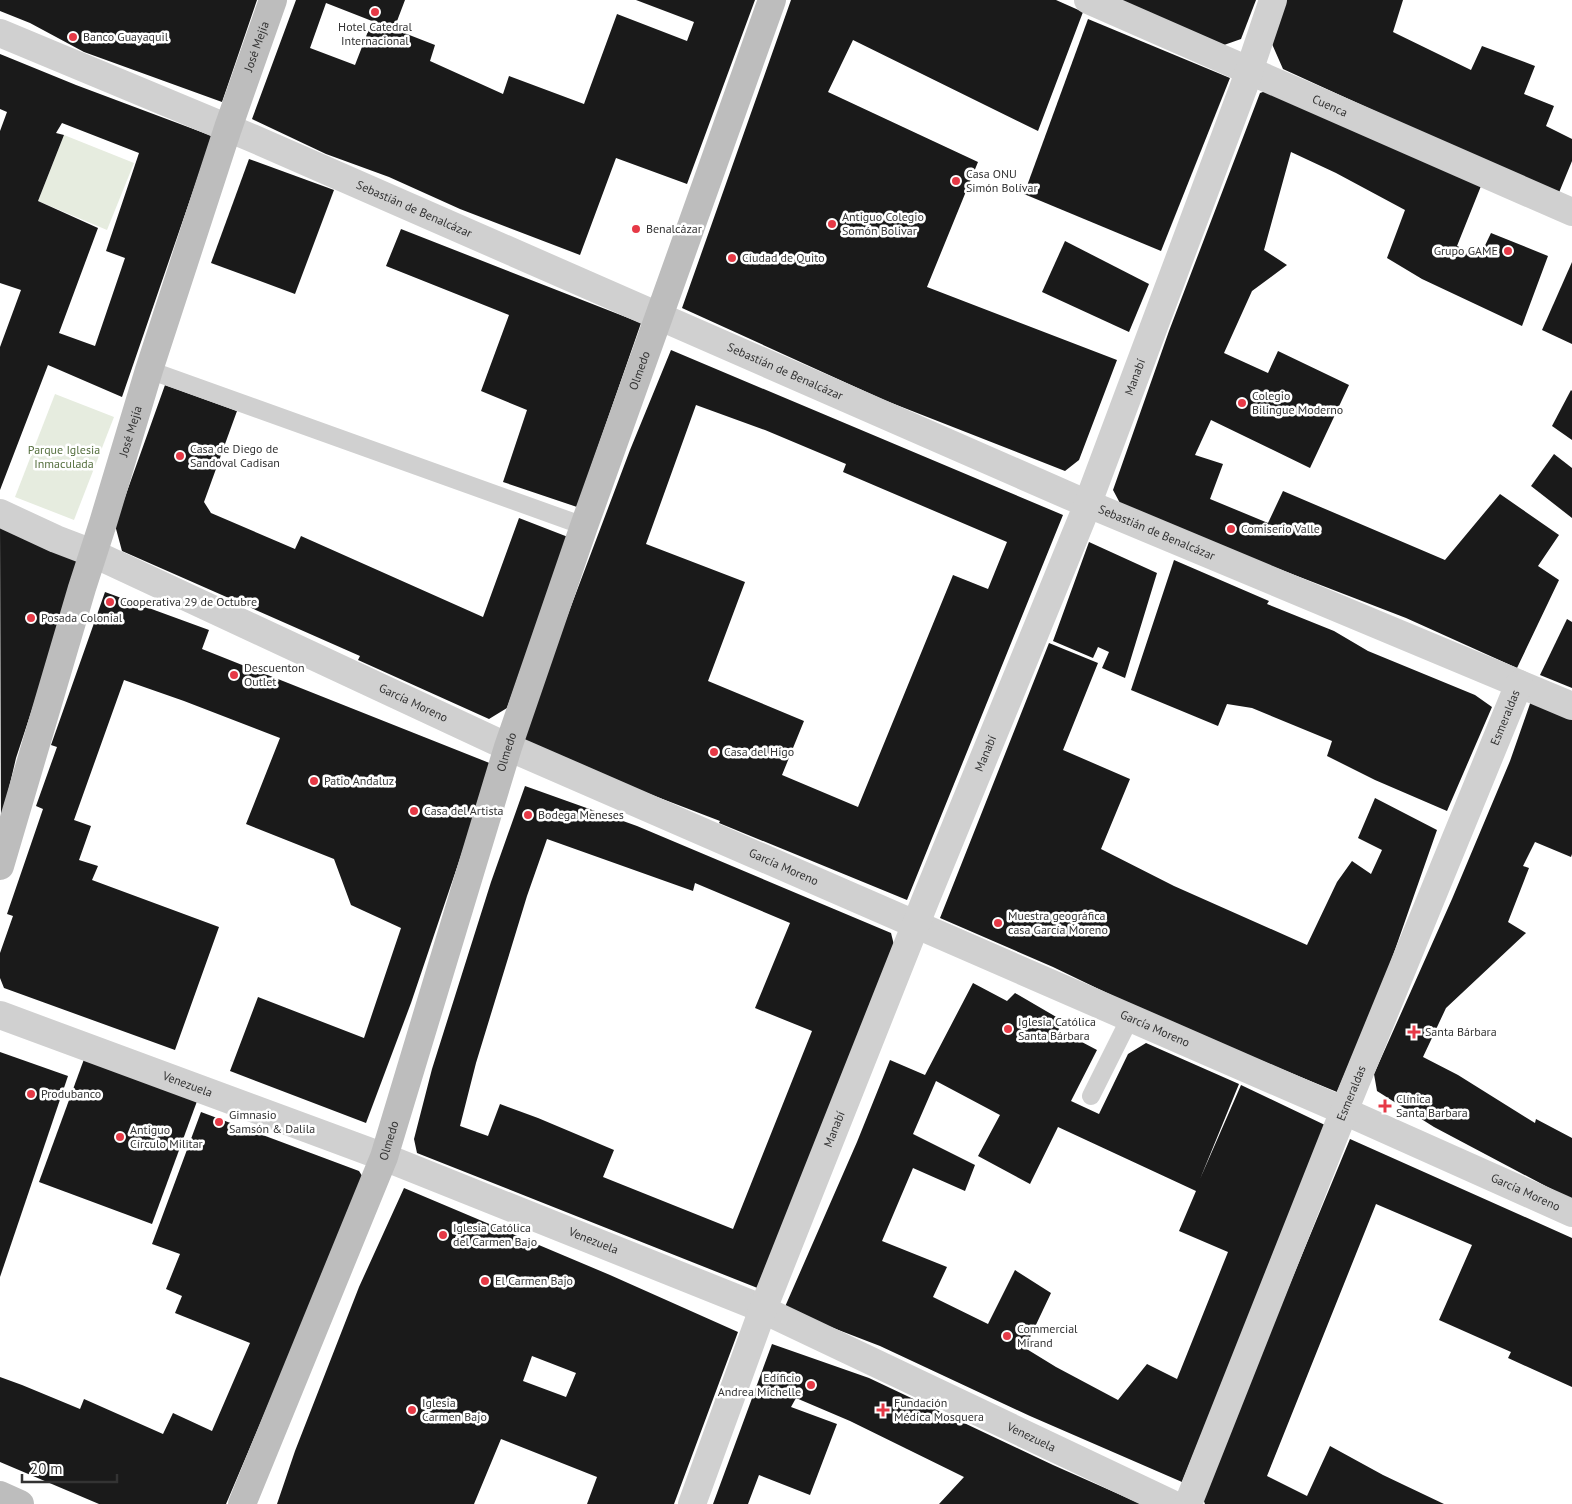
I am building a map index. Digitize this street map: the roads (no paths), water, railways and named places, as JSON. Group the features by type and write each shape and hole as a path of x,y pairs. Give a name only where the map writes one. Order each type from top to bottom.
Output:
{"street":[{"name":"José Mejía","path":"0,866 92,554 104,523 149,370 228,128 273,0"},
{"name":"Olmedo","path":"242,1504 384,1157 508,747 584,526 772,0"},
{"name":"Cuenca","path":"1088,0 1572,212"},
{"name":"Manabí","path":"692,1504 763,1309 916,924 1088,503 1250,71 1273,0"},
{"name":"Sebastián de Benalcázar","path":"0,32 228,128 1088,503 1572,706"},
{"name":"García Moreno","path":"0,512 508,747 1344,1111 1572,1213"},
{"name":"Esmeraldas","path":"1188,1504 1344,1111 1519,684"},
{"name":"Venezuela","path":"0,1015 384,1157 763,1309 1172,1504"},
{"path":"0,1495 20,1504"}],"lane":[{"path":"149,370 584,526"},
{"path":"1091,1096 1130,1018"}],"place":[{"name":"Hotel Catedral Internacional","path":"375,12"},
{"name":"Banco Guayaquil","path":"73,37"},
{"name":"Casa ONU Simón Bolívar","path":"956,181"},
{"name":"Antiguo Colegio Somón Bolivar","path":"832,224"},
{"name":"Benalcázar","path":"636,229"},
{"name":"Grupo GAME","path":"1508,251"},
{"name":"Ciudad de Quito","path":"732,258"},
{"name":"Colegio Bilingue Moderno","path":"1242,403"},
{"name":"Casa de Diego de Sandoval Cadisan","path":"180,456"},
{"name":"Comiserio Valle","path":"1231,529"},
{"name":"Cooperativa 29 de Octubre","path":"110,602"},
{"name":"Posada Colonial","path":"31,618"},
{"name":"Descuenton Outlet","path":"234,675"},
{"name":"Casa del Higo","path":"714,752"},
{"name":"Patio Andaluz","path":"314,781"},
{"name":"Casa del Artista","path":"414,811"},
{"name":"Bodega Meneses","path":"528,815"},
{"name":"Muestra geográfica casa García Moreno","path":"998,923"},
{"name":"Iglesia Católica Santa Bárbara","path":"1008,1029"},
{"name":"Santa Bárbara","path":"1414,1032"},
{"name":"Produbanco","path":"31,1094"},
{"name":"Clínica Santa Barbara","path":"1385,1106"},
{"name":"Gimnasio Samsón & Dalila","path":"219,1122"},
{"name":"Antiguo Círculo Militar","path":"120,1137"},
{"name":"Iglesia Católica del Carmen Bajo","path":"443,1235"},
{"name":"El Carmen Bajo","path":"485,1281"},
{"name":"Commercial Mirand","path":"1007,1336"},
{"name":"Edificio Andrea Michelle","path":"811,1385"},
{"name":"Iglesia Carmen Bajo","path":"412,1410"},
{"name":"Fundación Médica Mosquera","path":"883,1410"}],"park label":[{"name":"Parque Iglesia Inmaculada","path":"64,457"}]}
